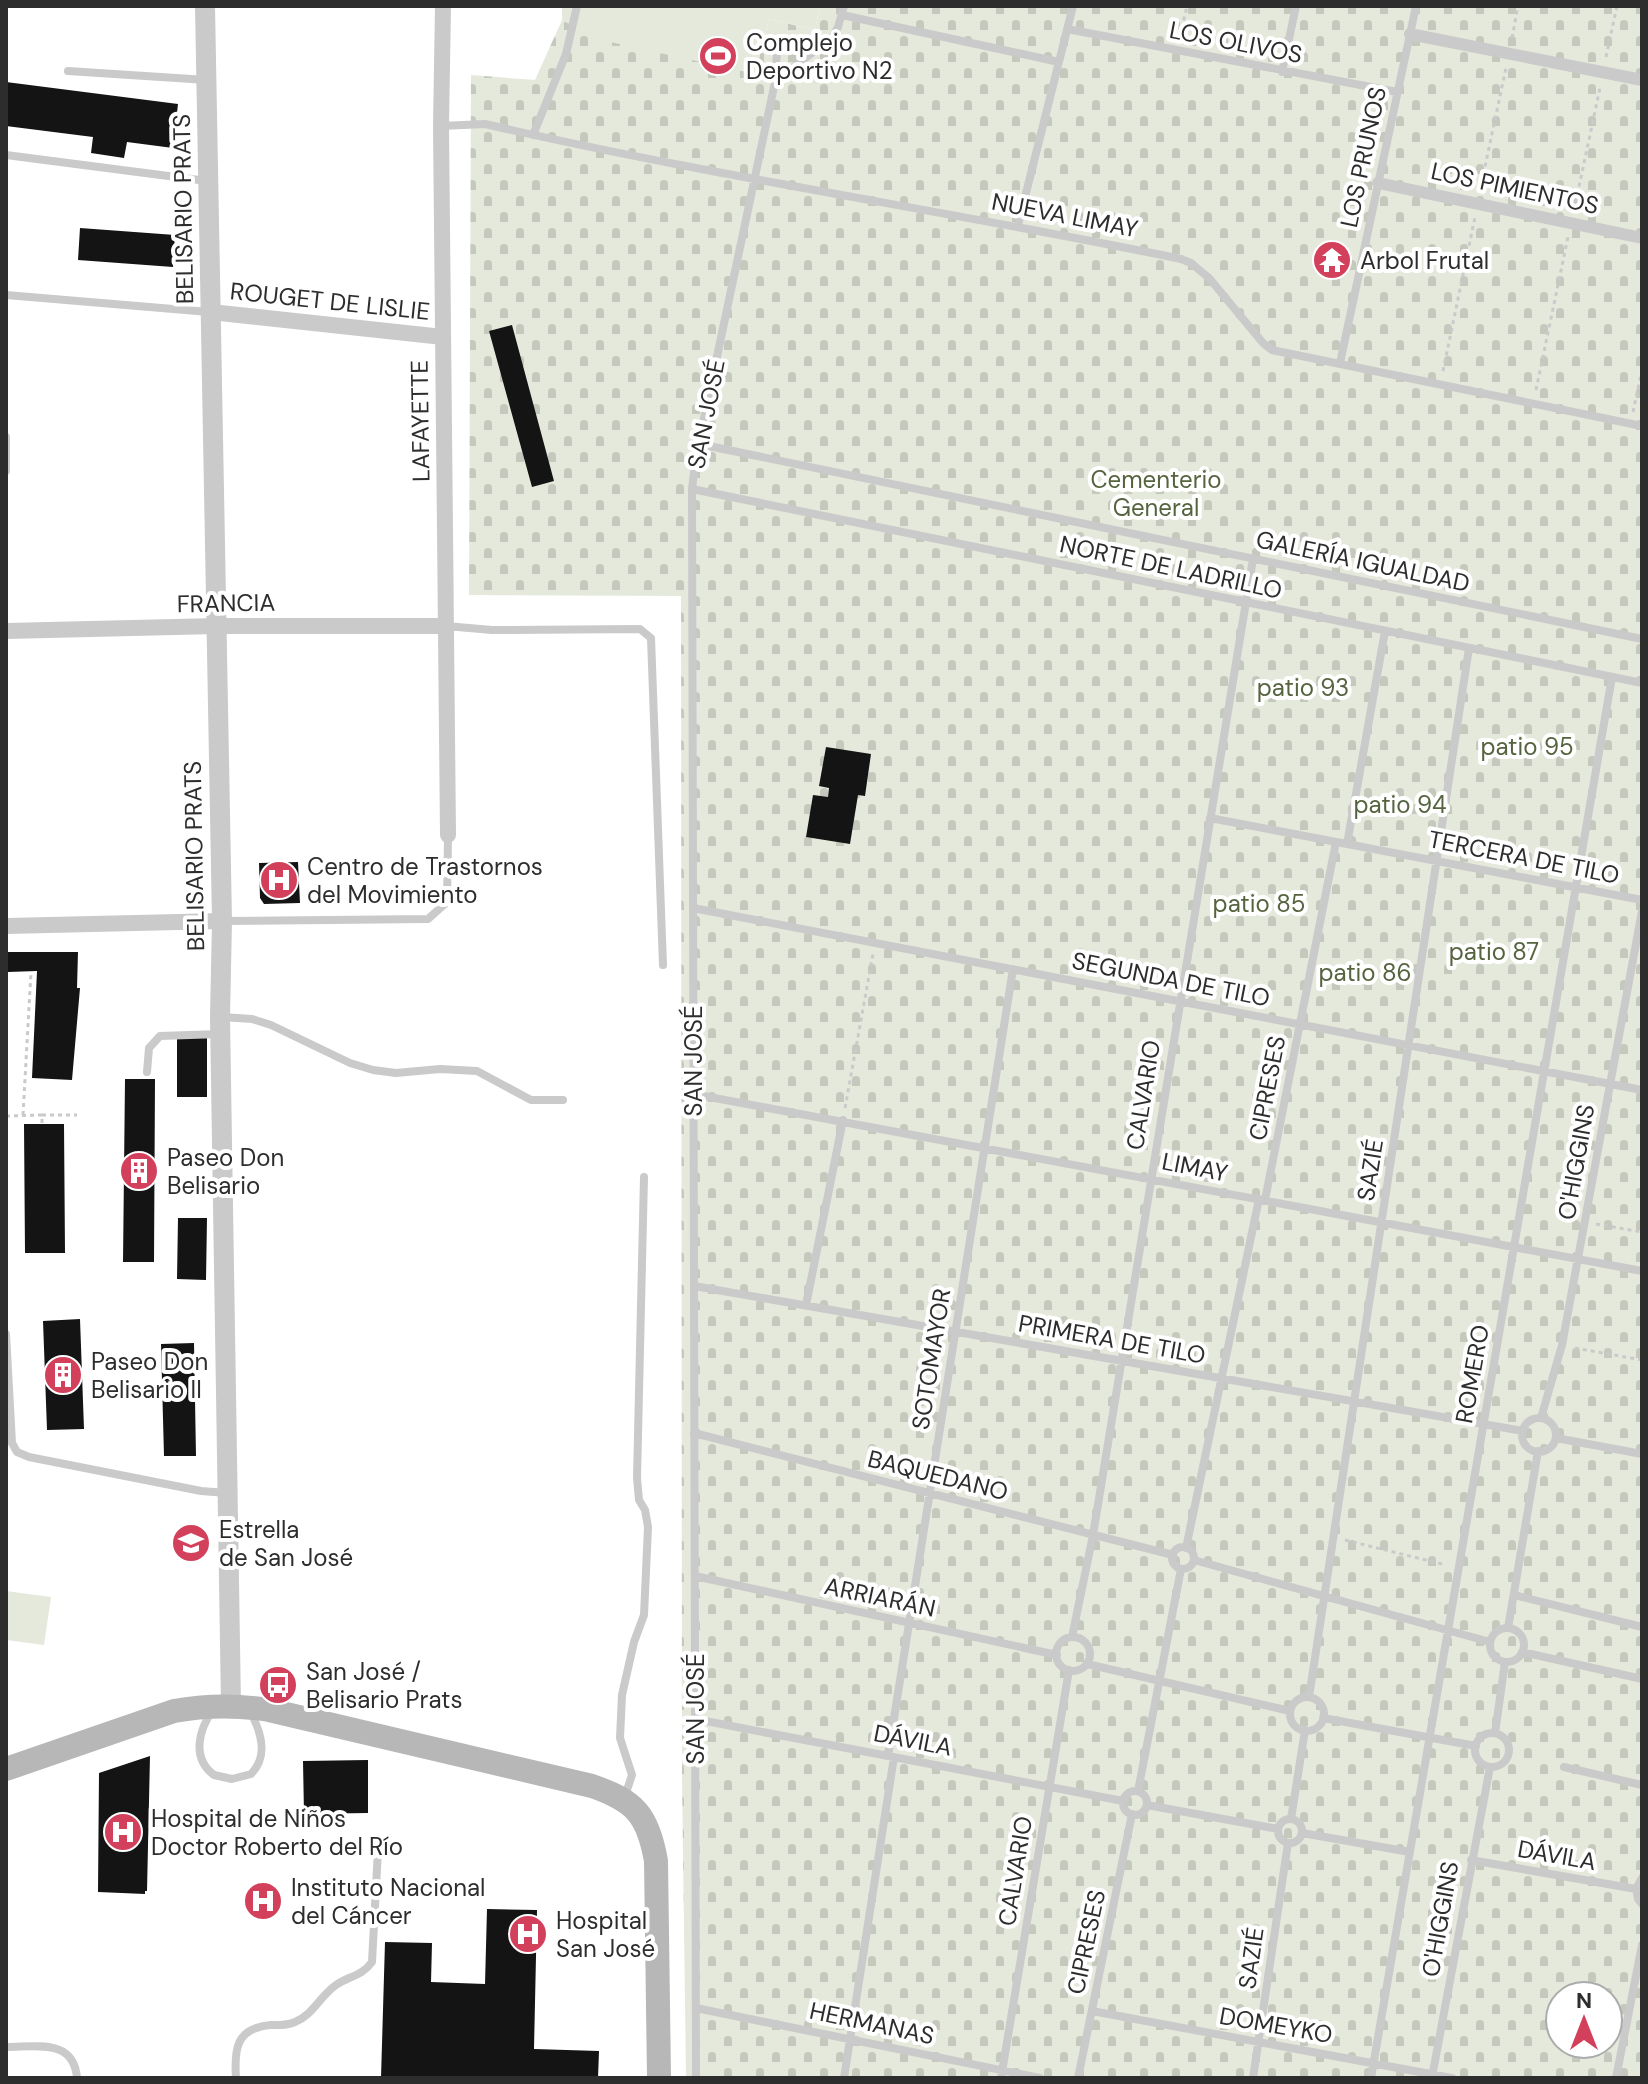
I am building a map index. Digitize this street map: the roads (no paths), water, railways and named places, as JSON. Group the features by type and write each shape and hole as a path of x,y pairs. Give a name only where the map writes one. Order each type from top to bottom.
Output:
{"main road":[{"path":"6,1769 174,1711 231,1706 592,1786 625,1799 642,1817 648,1829 656,1861 659,2078"}],"street":[{"name":"BELISARIO PRATS","path":"205,6 222,921 220,1026 231,1706"},
{"name":"LAFAYETTE","path":"443,6 441,126 448,835"},
{"path":"1410,34 1642,80"},
{"name":"LOS PIMIENTOS","path":"1378,183 1642,238"},
{"name":"ROUGET DE LISLIE","path":"211,312 443,337"},
{"name":"FRANCIA","path":"6,631 217,626 446,626"},
{"path":"6,926 222,921"}],"lane":[{"path":"533,135 566,54 577,6"},
{"path":"1018,225 1073,6"},
{"path":"1282,72 1296,6"},
{"name":"LOS PRUNOS","path":"1340,363 1416,6"},
{"path":"775,82 833,36 843,10 1059,62"},
{"name":"LOS OLIVOS","path":"1067,29 1397,92"},
{"name":"SAN JOSÉ","path":"696,2078 692,489 775,82 777,52"},
{"path":"68,71 207,80"},
{"name":"NUEVA LIMAY","path":"441,126 485,124 755,179 1018,225 1191,263 1209,278 1272,350 1642,426"},
{"path":"6,155 209,181"},
{"path":"6,295 211,312"},
{"path":"6,437 6,471"},
{"name":"GALERÍA IGUALDAD","path":"699,444 1642,639"},
{"name":"NORTE DE LADRILLO","path":"692,489 1642,683"},
{"name":"CALVARIO","path":"1072,1637 1093,1535 1253,559"},
{"path":"446,626 492,630 640,629 651,638 663,965"},
{"path":"1347,844 1385,631"},
{"name":"SAZIÉ","path":"1309,1697 1469,648"},
{"name":"ROMERO","path":"1371,2078 1612,677"},
{"name":"TERCERA DE TILO","path":"1210,818 1642,900"},
{"path":"222,921 428,919 447,902 448,835"},
{"name":"CIPRESES","path":"1186,1548 1300,1024 1336,842"},
{"name":"SEGUNDA DE TILO","path":"693,908 1642,1090"},
{"name":"O'HIGGINS","path":"1541,1418 1562,1345 1642,911"},
{"name":"SOTOMAYOR","path":"844,2078 909,1624 1013,969"},
{"path":"147,1072 149,1048 160,1036 252,1019 350,1063 373,1070 396,1073 468,1070 490,1077 531,1100 563,1100"},
{"name":"LIMAY","path":"693,1094 1642,1271"},
{"path":"806,1305 843,1120"},
{"path":"625,1799 632,1775 620,1738 622,1695 634,1642 644,1615 648,1527 645,1510 639,1500 637,1478 644,1177"},
{"name":"PRIMERA DE TILO","path":"694,1286 1523,1431"},
{"path":"6,1334 12,1443 17,1452 29,1457 201,1491 228,1493"},
{"path":"1541,1418 1554,1427 1556,1438 1547,1449 1538,1451 1528,1447 1523,1431 1531,1420 1541,1418"},
{"name":"BAQUEDANO","path":"694,1433 1173,1555"},
{"path":"1556,1438 1642,1454"},
{"path":"1508,1628 1538,1451"},
{"path":"1186,1548 1194,1554 1194,1560 1188,1569 1181,1569 1173,1562 1173,1555 1176,1549 1186,1548"},
{"path":"1194,1560 1490,1642"},
{"path":"1138,1791 1181,1569"},
{"name":"ARRIARÁN","path":"695,1576 1057,1655"},
{"path":"1514,1595 1642,1627"},
{"path":"1508,1628 1519,1634 1524,1646 1518,1657 1505,1662 1493,1655 1490,1642 1497,1632 1508,1628"},
{"path":"1072,1637 1084,1641 1090,1658 1076,1671 1063,1667 1057,1655 1061,1643 1072,1637"},
{"path":"1522,1652 1642,1679"},
{"path":"1495,1733 1505,1662"},
{"path":"1087,1664 1290,1711"},
{"name":"CALVARIO","path":"1001,2074 1069,1670"},
{"path":"1309,1697 1322,1707 1323,1718 1316,1727 1305,1730 1295,1726 1290,1711 1299,1699 1309,1697"},
{"path":"231,1706 259,1728 261,1756 251,1774 232,1779 208,1771 201,1757 199,1741 202,1730 231,1706"},
{"path":"1323,1718 1476,1746"},
{"name":"DÁVILA","path":"695,1719 1123,1801"},
{"path":"1291,1819 1305,1730"},
{"path":"1495,1733 1505,1740 1509,1752 1503,1763 1490,1767 1478,1760 1476,1746 1483,1736 1495,1733"},
{"name":"O'HIGGINS","path":"1432,2076 1490,1767"},
{"path":"1564,1767 1642,1785"},
{"path":"1138,1791 1146,1798 1147,1805 1140,1814 1132,1814 1124,1808 1123,1801 1127,1794 1138,1791"},
{"path":"1147,1805 1278,1829"},
{"name":"CIPRESES","path":"1078,2078 1132,1814"},
{"path":"1291,1819 1301,1825 1302,1833 1296,1842 1288,1843 1280,1837 1278,1829 1291,1819"},
{"path":"1302,1833 1410,1852"},
{"name":"SAZIÉ","path":"1253,2078 1288,1843"},
{"path":"236,2078 235,2049 241,2038 260,2027 283,2026 305,2018 329,1990 361,1974 372,1962 378,1850"},
{"name":"DÁVILA","path":"1471,1860 1636,1889"},
{"path":"1642,1878 1636,1889 1642,1904"},
{"path":"1616,2078 1642,1945"},
{"name":"HERMANAS","path":"696,2008 1001,2074 1040,2078"},
{"name":"DOMEYKO","path":"1092,2011 1452,2078"},
{"path":"6,2047 50,2047 65,2052 76,2064 77,2078"}],"place":[{"name":"Complejo Deportivo N2","path":"718,56"},
{"name":"Arbol Frutal","path":"1332,260"},
{"name":"Centro de Trastornos del Movimiento","path":"279,880"},
{"name":"Paseo Don Belisario","path":"139,1171"},
{"name":"Paseo Don Belisario II","path":"63,1375"},
{"name":"Estrella de San José","path":"191,1543"},
{"name":"San José / Belisario Prats","path":"278,1685"},
{"name":"Hospital de Niños Doctor Roberto del Río","path":"123,1832"},
{"name":"Instituto Nacional del Cáncer","path":"263,1901"},
{"name":"Hospital San José","path":"528,1934"}],"park label":[{"name":"Cementerio General","path":"1156,493"},
{"name":"patio 93","path":"1303,687"},
{"name":"patio 95","path":"1527,746"},
{"name":"patio 94","path":"1400,804"},
{"name":"patio 85","path":"1259,903"},
{"name":"patio 87","path":"1494,951"},
{"name":"patio 86","path":"1365,972"}]}
